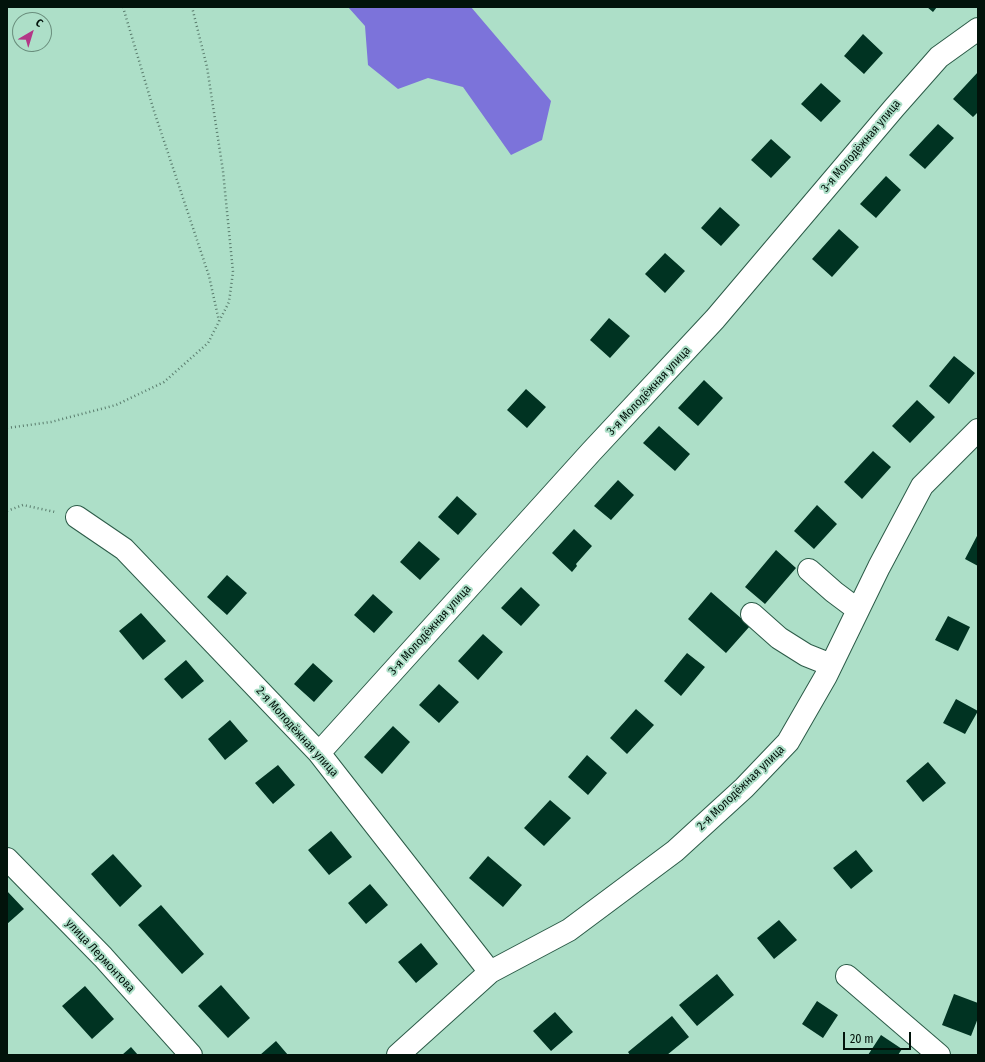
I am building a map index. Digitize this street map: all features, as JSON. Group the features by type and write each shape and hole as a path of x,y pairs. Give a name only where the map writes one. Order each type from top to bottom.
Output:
{"street":[{"name":"3-я Молодёжная улица","path":"319,753 591,452 715,319 938,56 978,29"},
{"name":"2-я Молодёжная улица","path":"398,1055 490,972 570,930 675,851 744,788 788,742 826,676 879,567 922,486 978,430"},
{"name":"2-я Молодёжная улица","path":"77,517 124,549 319,753 490,972"},
{"path":"809,570 834,592 858,610"},
{"path":"752,614 779,638 806,655 831,665"},
{"name":"улица Лермонтова","path":"7,859 103,957 191,1055"},
{"path":"847,976 939,1055"}],"path":[{"path":"123,7 154,111 209,276 219,321"},
{"path":"7,428 51,422 116,406 164,382 208,343 229,302 233,272 223,170 207,67 192,7"},
{"path":"7,511 23,505 77,517"}],"shaded area":[{"path":"348,7 471,7 551,101 542,140 511,155 463,87 428,78 398,89 368,65 365,26"}],"building":[{"path":"927,7 937,7 933,12"},
{"path":"863,34 883,53 864,74 844,56"},
{"path":"978,72 978,112 973,117 953,99"},
{"path":"821,83 841,101 821,122 801,104"},
{"path":"938,124 954,138 925,169 909,155"},
{"path":"771,139 791,157 771,178 751,160"},
{"path":"886,176 901,190 876,218 860,204"},
{"path":"720,207 740,225 721,246 701,228"},
{"path":"839,229 859,247 832,277 812,259"},
{"path":"665,253 685,271 665,293 645,274"},
{"path":"609,318 630,336 610,358 590,340"},
{"path":"954,356 975,373 949,404 929,386"},
{"path":"704,380 723,398 698,426 678,408"},
{"path":"526,389 546,407 527,428 507,410"},
{"path":"917,400 935,417 910,443 892,426"},
{"path":"659,426 690,454 675,471 643,443"},
{"path":"873,451 891,467 862,499 844,482"},
{"path":"618,480 634,495 611,520 594,506"},
{"path":"457,496 477,514 458,535 438,517"},
{"path":"817,505 837,524 814,549 794,531"},
{"path":"574,529 592,546 576,564 577,566 572,572 552,553"},
{"path":"978,534 978,566 965,559"},
{"path":"419,541 440,559 420,580 400,562"},
{"path":"776,550 796,568 765,604 745,587"},
{"path":"227,575 247,593 227,615 207,597"},
{"path":"521,587 540,605 521,626 501,608"},
{"path":"711,592 750,626 726,653 688,619"},
{"path":"373,594 393,612 374,633 354,615"},
{"path":"141,613 166,641 143,660 119,631"},
{"path":"948,616 970,627 958,651 935,640"},
{"path":"483,634 503,652 478,680 458,661"},
{"path":"687,653 705,667 681,696 664,681"},
{"path":"186,660 204,681 182,699 164,679"},
{"path":"313,663 333,681 314,702 294,684"},
{"path":"439,684 459,702 439,723 419,705"},
{"path":"956,699 978,711 965,734 943,723"},
{"path":"636,709 654,725 627,754 610,738"},
{"path":"230,720 248,741 225,760 208,739"},
{"path":"393,726 410,742 382,774 364,757"},
{"path":"587,755 607,773 588,795 568,777"},
{"path":"928,762 946,783 923,802 906,781"},
{"path":"278,765 295,785 273,804 255,783"},
{"path":"550,800 571,818 544,846 524,828"},
{"path":"331,831 352,857 329,875 308,850"},
{"path":"856,850 873,871 851,889 833,868"},
{"path":"113,854 142,886 120,907 91,874"},
{"path":"488,856 522,885 503,907 469,878"},
{"path":"370,884 388,905 366,924 348,903"},
{"path":"7,891 24,909 7,924"},
{"path":"161,905 204,954 182,974 138,925"},
{"path":"779,920 797,940 774,959 757,938"},
{"path":"421,943 438,964 416,983 398,962"},
{"path":"717,974 734,995 697,1026 679,1005"},
{"path":"221,985 250,1018 228,1038 198,1006"},
{"path":"85,986 114,1019 92,1039 62,1006"},
{"path":"954,994 978,1003 978,1018 971,1036 942,1025"},
{"path":"817,1001 838,1015 823,1038 802,1024"},
{"path":"555,1012 573,1032 551,1051 533,1031"},
{"path":"672,1016 689,1037 667,1055 630,1055 628,1052"},
{"path":"881,1035 902,1049 898,1055 868,1055"},
{"path":"276,1041 288,1055 260,1055"},
{"path":"131,1047 138,1055 122,1055"}]}
